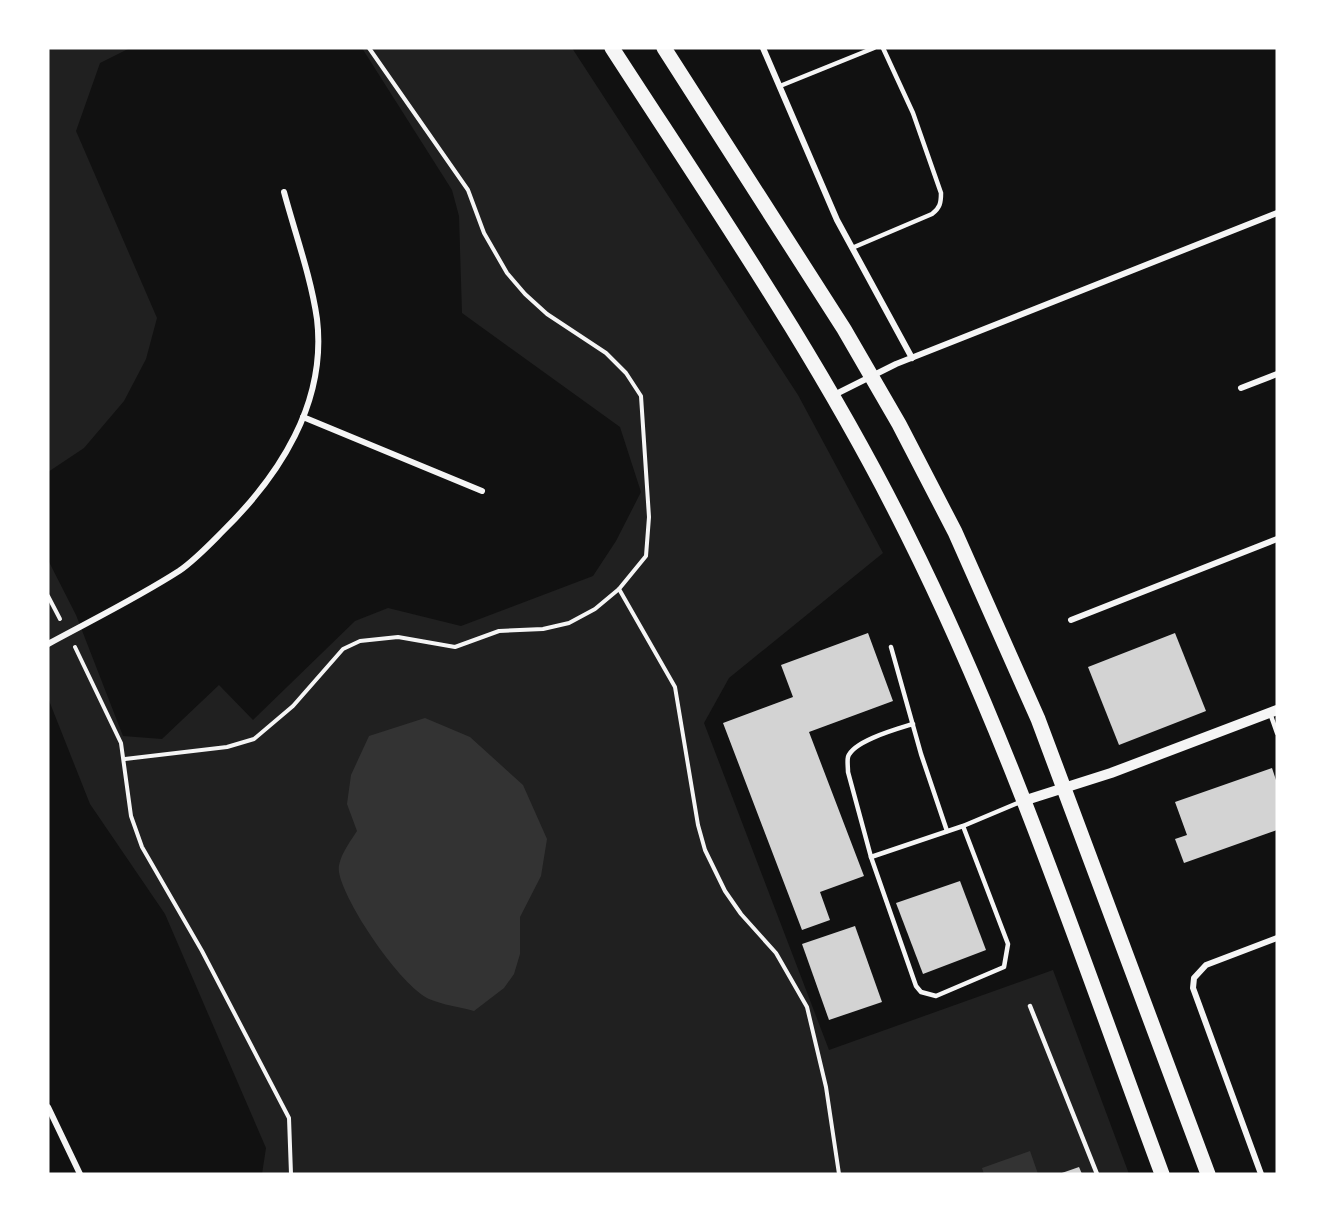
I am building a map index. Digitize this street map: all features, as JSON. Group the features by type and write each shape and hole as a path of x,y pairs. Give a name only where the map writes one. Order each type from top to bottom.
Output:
{"main road":[{"path":"612,48 791,325 834,396 930,582 964,654 1023,801 1162,1174"},
{"path":"664,48 872,375 981,586 1029,699 1208,1174"}],"street":[{"path":"763,48 837,220 912,358"},
{"path":"48,644 173,574 203,551 267,484 286,455 303,417 316,362 317,319 284,192"},
{"path":"834,396 872,375 912,358 1277,213"},
{"path":"1241,388 1277,374"},
{"path":"303,417 482,491"},
{"path":"1071,620 1277,539"},
{"path":"1023,801 1111,773 1273,711"},
{"path":"1261,1174 1195,997 1194,978 1206,965 1277,938"},
{"path":"48,1107 80,1174"}],"lane":[{"path":"780,87 874,48"},
{"path":"852,248 932,214 939,208 941,201 941,193 913,113 883,48"},
{"path":"891,647 947,831"},
{"path":"1273,711 1277,733"},
{"path":"913,724 861,743 852,750 848,758 848,772 871,857 916,986 928,996 936,996 1004,967 1007,958 1008,944 963,826"},
{"path":"871,857 963,826 1023,801"},
{"path":"1030,1006 1097,1174"}],"path":[{"path":"125,759 227,747 254,739 293,706 343,649 360,641 398,637 455,647 499,631 543,629 568,623 594,609 619,590 646,555 649,517 641,396 626,373 606,353 547,314 507,273 484,233 468,190 369,48"},
{"path":"619,590 675,687 698,825 714,871 741,914 776,953 807,1007 822,1067 839,1174"},
{"path":"48,596 121,742 131,816 142,847 202,951 289,1118 291,1174"}],"shaded area":[{"path":"48,48 130,48 100,63 76,131 157,318 146,359 124,401 84,448 48,472"},
{"path":"362,48 572,48 798,395 883,553 729,678 704,723 829,1050 1053,970 1129,1174 262,1174 266,1148 165,914 90,804 48,698 48,560 76,615 123,736 162,739 219,685 253,720 355,621 388,608 461,626 593,576 616,541 641,492 620,427 462,313 459,216 452,190"},
{"path":"425,718 470,737 523,785 547,839 541,876 520,917 520,954 514,974 504,988 474,1011 429,999 404,978 362,922 343,886 339,872 342,856 357,831 347,804 351,775 369,736"},
{"path":"1030,1151 1038,1174 984,1174 982,1168"}],"building":[{"path":"868,633 893,701 809,732 864,876 820,892 830,920 802,930 723,723 793,697 781,665"},
{"path":"1175,633 1206,711 1119,745 1088,667"},
{"path":"1272,768 1277,783 1277,830 1184,863 1175,839 1187,835 1175,802"},
{"path":"960,881 986,950 923,974 896,903"},
{"path":"855,926 882,1002 829,1020 802,944"},
{"path":"1079,1167 1082,1174 1059,1174"}]}
